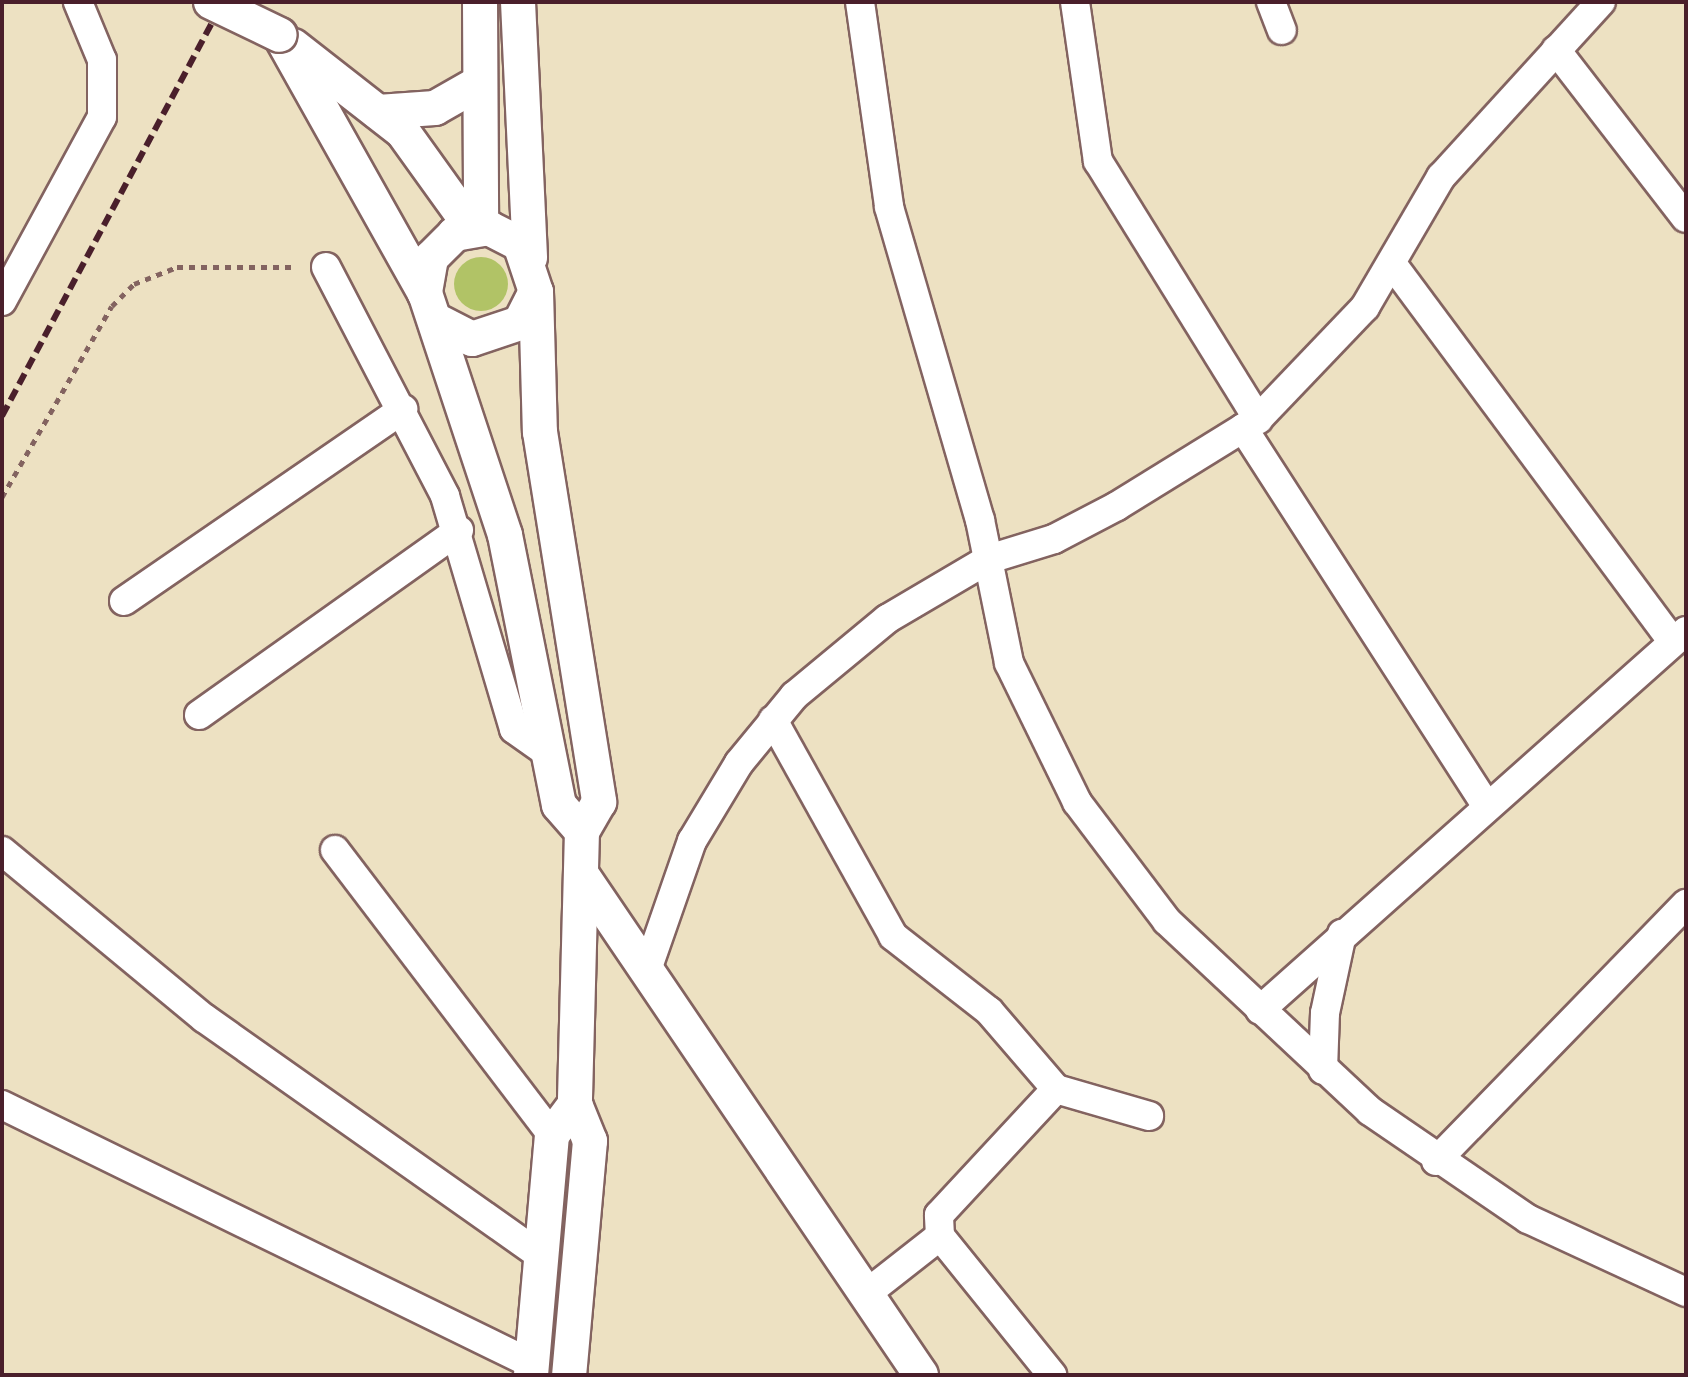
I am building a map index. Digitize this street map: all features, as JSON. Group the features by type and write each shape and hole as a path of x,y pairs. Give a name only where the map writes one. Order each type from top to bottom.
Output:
{"street":[{"path":"2,301 102,117 102,60 78,2"},
{"path":"211,2 280,35 403,132 476,229"},
{"path":"476,229 480,2"},
{"path":"518,2 530,258 536,292 540,432 599,802 582,831 575,1104 590,1141 569,1375"},
{"path":"860,2 878,150 903,269 989,559 1020,696 1077,802 1167,921 1323,1070 1436,1161 1528,1219 1686,1292"},
{"path":"1075,2 1098,161 1251,423 1486,805"},
{"path":"1271,2 1282,30"},
{"path":"647,970 692,841 773,720 854,642 989,559 1054,539 1251,423 1332,347 1393,265 1441,177 1556,50 1586,7"},
{"path":"280,35 441,323 505,535 559,805 582,831"},
{"path":"1556,50 1686,218"},
{"path":"378,112 435,108 479,83"},
{"path":"425,293 431,258 476,229 506,234 530,258"},
{"path":"1260,1010 1678,634 1393,265"},
{"path":"326,267 403,409 459,530 514,729 549,754"},
{"path":"441,323 472,339 506,334 536,292"},
{"path":"124,601 403,409"},
{"path":"199,715 459,530"},
{"path":"773,720 893,936 989,1011 1056,1089 1149,1116"},
{"path":"335,850 552,1135"},
{"path":"2,851 204,1018 541,1256"},
{"path":"582,875 921,1375"},
{"path":"1436,1161 1686,904"},
{"path":"1323,1070 1325,1013 1342,934"},
{"path":"1052,1375 940,1236 939,1215 1056,1089"},
{"path":"2,1105 531,1369 552,1135 575,1104"},
{"path":"866,1294 940,1236"}],"path":[{"path":"2,497 112,306 134,284 177,267 326,267"}],"green space":[{"path":"481,257 500,265 508,284 500,303 481,311 462,303 454,284 462,265"}],"railway":[{"path":"2,416 223,2"}]}
